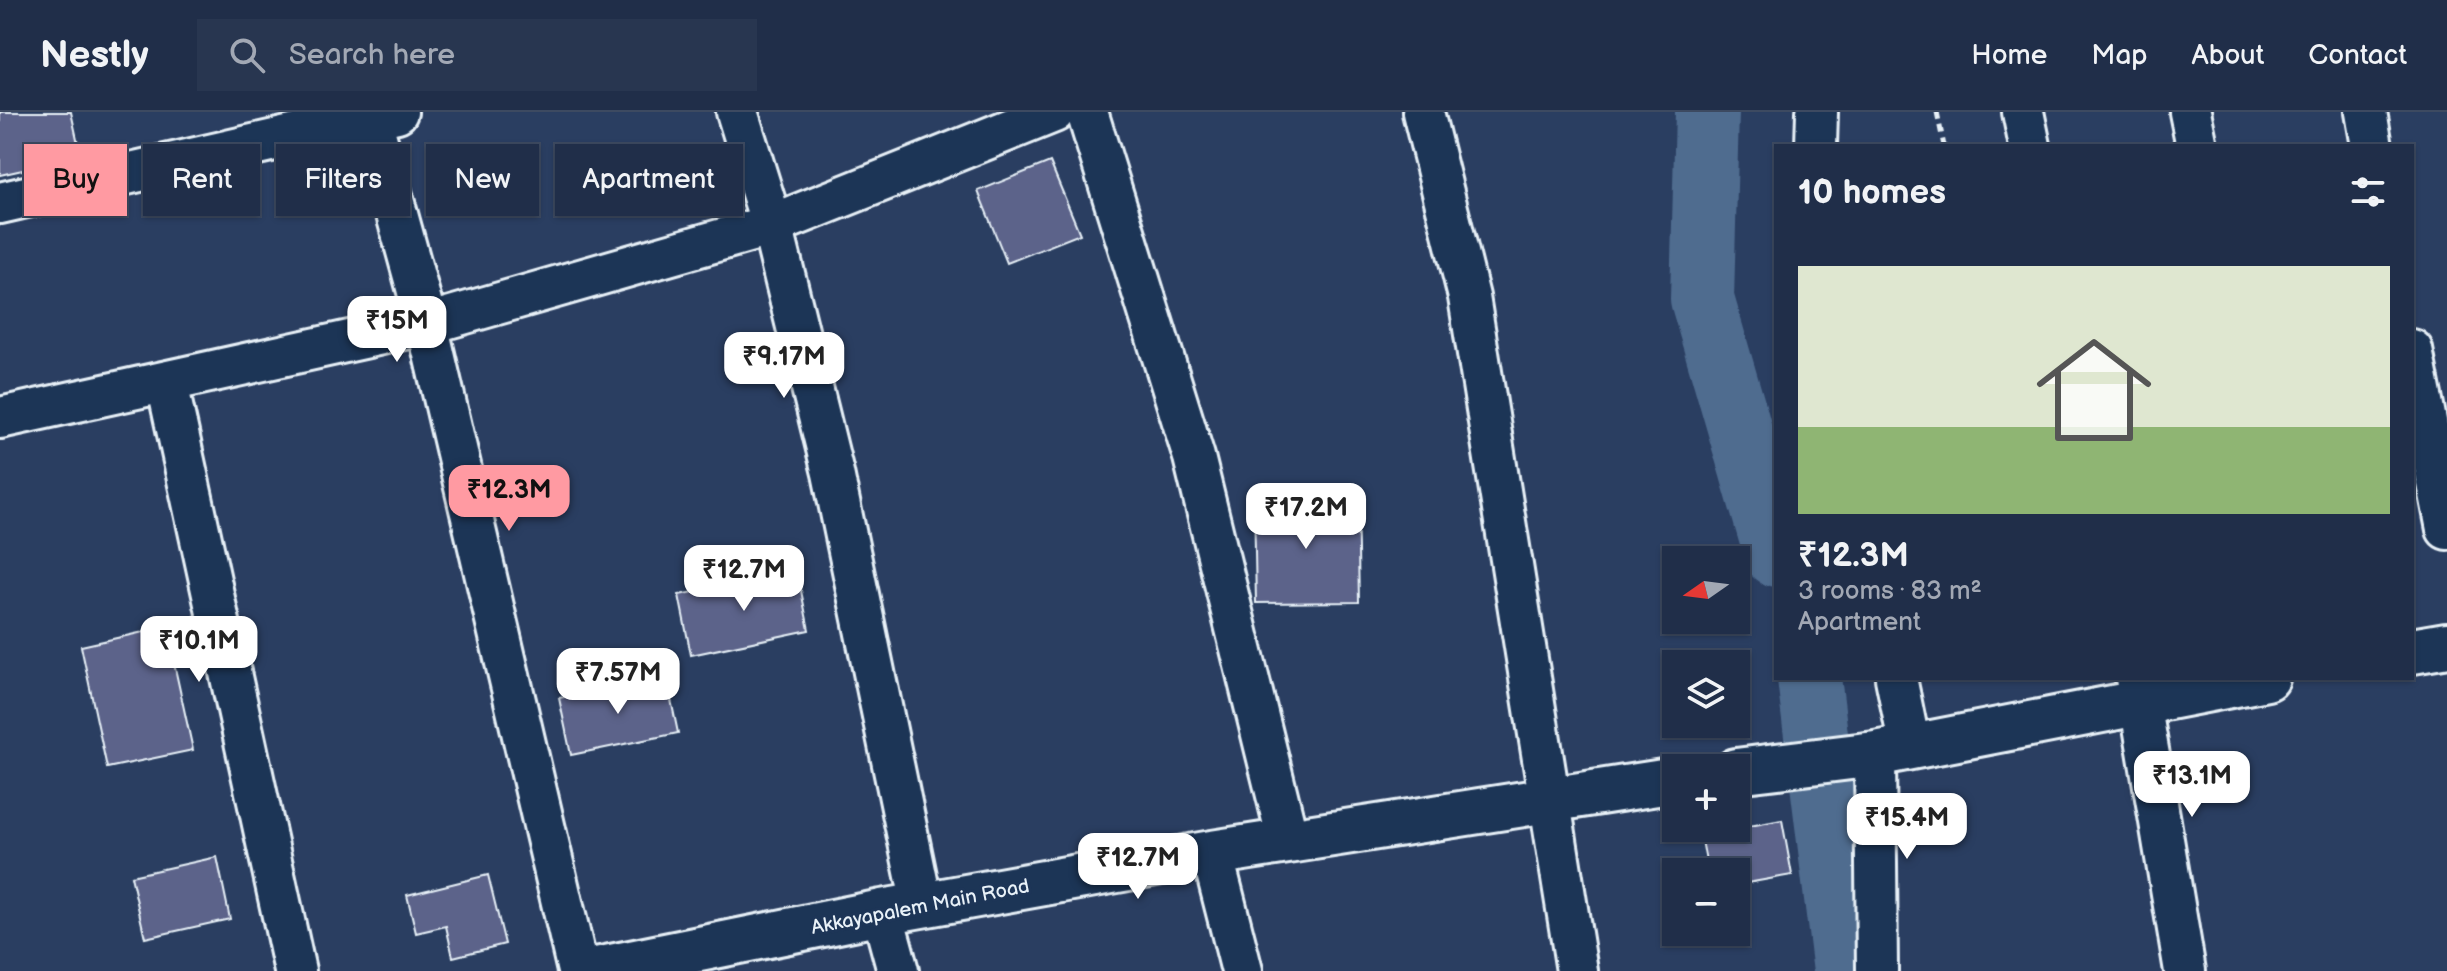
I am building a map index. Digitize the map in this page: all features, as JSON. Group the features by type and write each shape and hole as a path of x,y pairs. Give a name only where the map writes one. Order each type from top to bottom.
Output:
{"main road":[{"path":"2414,651 2447,645"},
{"path":"1750,769 1879,752 2138,689 2244,680"},
{"name":"Akkayapalem Main Road","path":"591,971 902,909 1212,853 1662,782"}],"street":[{"path":"737,112 772,225 833,473 902,909 898,971"},
{"path":"0,418 427,324 772,225 1054,112"},
{"path":"1087,112 1194,457 1288,840"},
{"path":"1423,112 1469,297 1510,537 1577,971"},
{"path":"1816,144 1817,112"},
{"path":"2023,112 2030,144"},
{"path":"2190,112 2197,144"},
{"path":"2366,112 2372,144"},
{"path":"0,203 379,114 578,971"},
{"path":"2414,360 2447,529"},
{"path":"167,383 295,971"},
{"path":"1877,971 1879,752 1896,680"},
{"path":"2138,689 2185,971"},
{"path":"1212,853 1242,971"}],"path":[{"path":"1937,112 1944,144"}],"building":[{"path":"0,112 71,112 78,144 24,144 24,170 0,175"},
{"path":"1050,162 1080,234 1007,263 978,191"},
{"path":"1357,499 1359,602 1256,603 1254,500"},
{"path":"797,571 809,630 691,655 679,595"},
{"path":"166,627 193,750 107,768 81,646"},
{"path":"666,676 678,733 571,755 559,698"},
{"path":"1782,820 1792,875 1750,882 1750,858 1705,858 1702,842 1750,842 1750,826"},
{"path":"217,857 230,919 145,938 131,876"},
{"path":"488,875 505,944 453,957 446,926 416,933 407,895"}],"waterway":[{"path":"1707,112 1702,299 1774,548"},
{"path":"1809,680 1845,971"}]}
